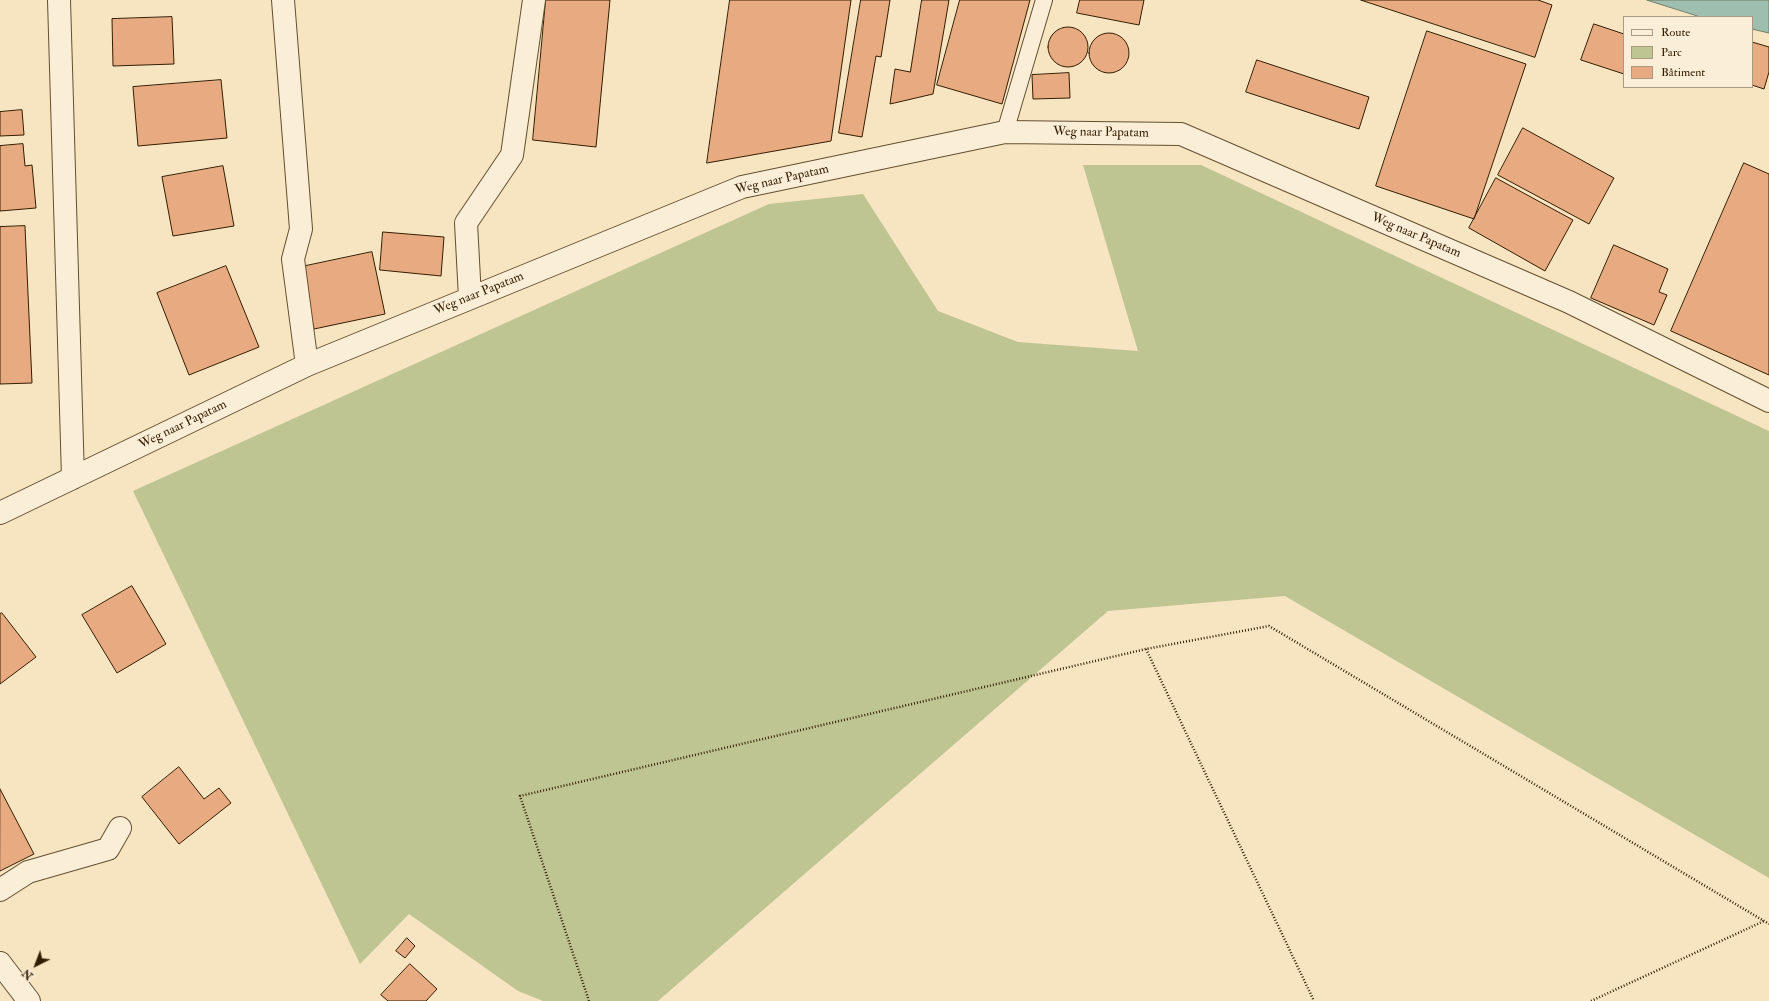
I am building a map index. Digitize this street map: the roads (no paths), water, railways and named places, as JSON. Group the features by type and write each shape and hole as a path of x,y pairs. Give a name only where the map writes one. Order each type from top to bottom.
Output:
{"street":[{"path":"59,0 73,478"},
{"path":"284,0 301,230 293,259 307,365"},
{"path":"470,298 466,224 512,155 534,0"},
{"name":"Weg naar Papatam","path":"0,513 307,365 742,186 1005,132 1181,134 1569,302 1769,401"},
{"path":"0,890 28,872 108,849 120,828"},
{"path":"0,963 29,1001"}],"lane":[{"path":"1005,132 1044,0"}]}
